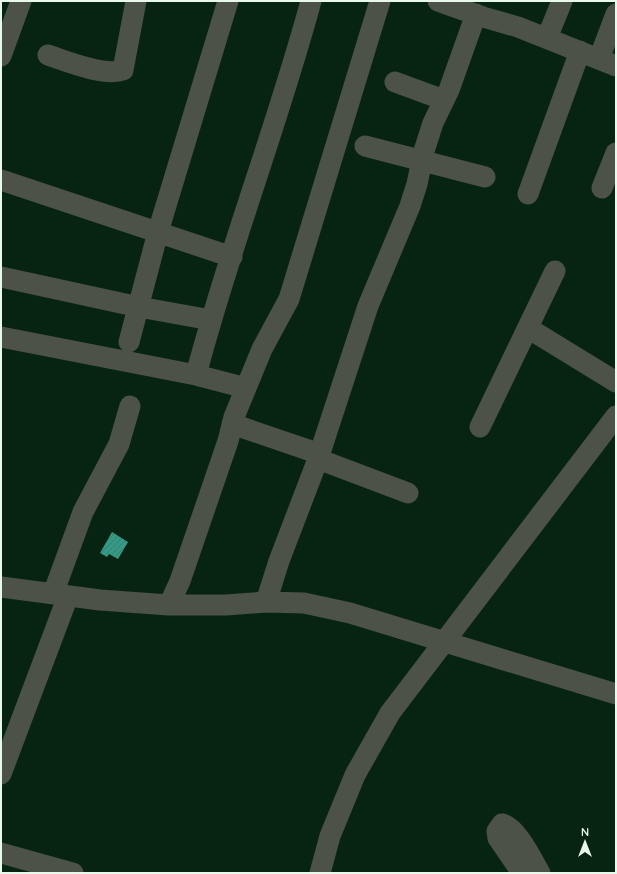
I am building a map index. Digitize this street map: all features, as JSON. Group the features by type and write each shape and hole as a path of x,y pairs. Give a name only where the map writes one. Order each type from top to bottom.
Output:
{"street":[{"path":"1,56 22,1"},
{"path":"48,55 72,63 107,71 118,72 122,70 136,1"},
{"path":"129,342 158,232 228,1"},
{"path":"196,375 211,320 287,83 310,1"},
{"path":"169,606 180,581 232,424 246,388 262,349 289,299 380,1"},
{"path":"438,1 483,11 518,27 608,62 616,14"},
{"path":"547,38 562,1"},
{"path":"266,602 284,547 319,456 368,306 410,206 433,123 483,11"},
{"path":"528,194 580,51"},
{"path":"395,82 444,100"},
{"path":"365,146 485,177"},
{"path":"602,188 616,153"},
{"path":"1,180 232,257"},
{"path":"480,427 528,328 554,270"},
{"path":"1,277 139,307 211,320"},
{"path":"528,328 616,382"},
{"path":"1,337 196,375 246,388"},
{"path":"1,774 60,595 82,512 119,444 130,406"},
{"path":"320,873 330,836 355,775 390,713 616,416"},
{"path":"232,424 319,456 408,493"},
{"path":"1,587 60,595 169,606 226,605 266,602 304,603 342,612 616,694"},
{"path":"522,873 498,838 497,831 502,824 514,831 540,873"},
{"path":"1,853 73,873"}],"building":[{"path":"112,532 128,542 118,559 109,554 107,557 100,553"}]}
